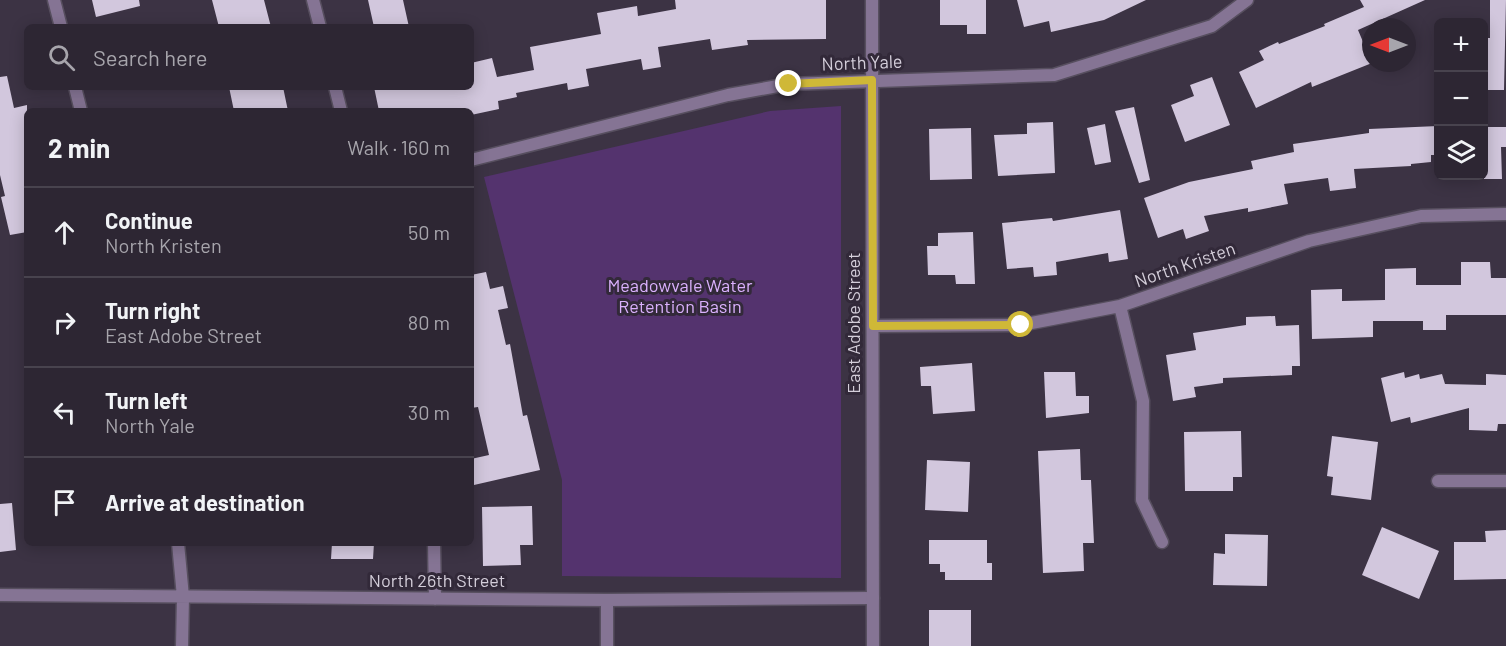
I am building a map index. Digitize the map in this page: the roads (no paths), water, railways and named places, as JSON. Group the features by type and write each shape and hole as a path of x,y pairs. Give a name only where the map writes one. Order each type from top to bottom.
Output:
{"street":[{"path":"54,0 60,24"},
{"path":"313,0 319,24"},
{"name":"East Adobe Street","path":"872,0 873,646"},
{"name":"North Yale","path":"474,159 728,94 789,84 1054,75 1212,26 1247,0"},
{"path":"76,90 80,108"},
{"path":"335,90 339,108"},
{"name":"North Kristen","path":"873,326 1021,325 1120,306 1309,240 1421,216 1506,214"},
{"path":"1120,306 1143,400 1142,500 1162,542"},
{"path":"1438,481 1506,481"},
{"path":"178,546 183,597 183,646"},
{"path":"434,546 435,599"},
{"name":"North 26th Street","path":"0,595 607,600 873,598"},
{"path":"607,600 607,646"}],"park label":[{"name":"Meadowvale Water Retention Basin","path":"680,296"}]}
